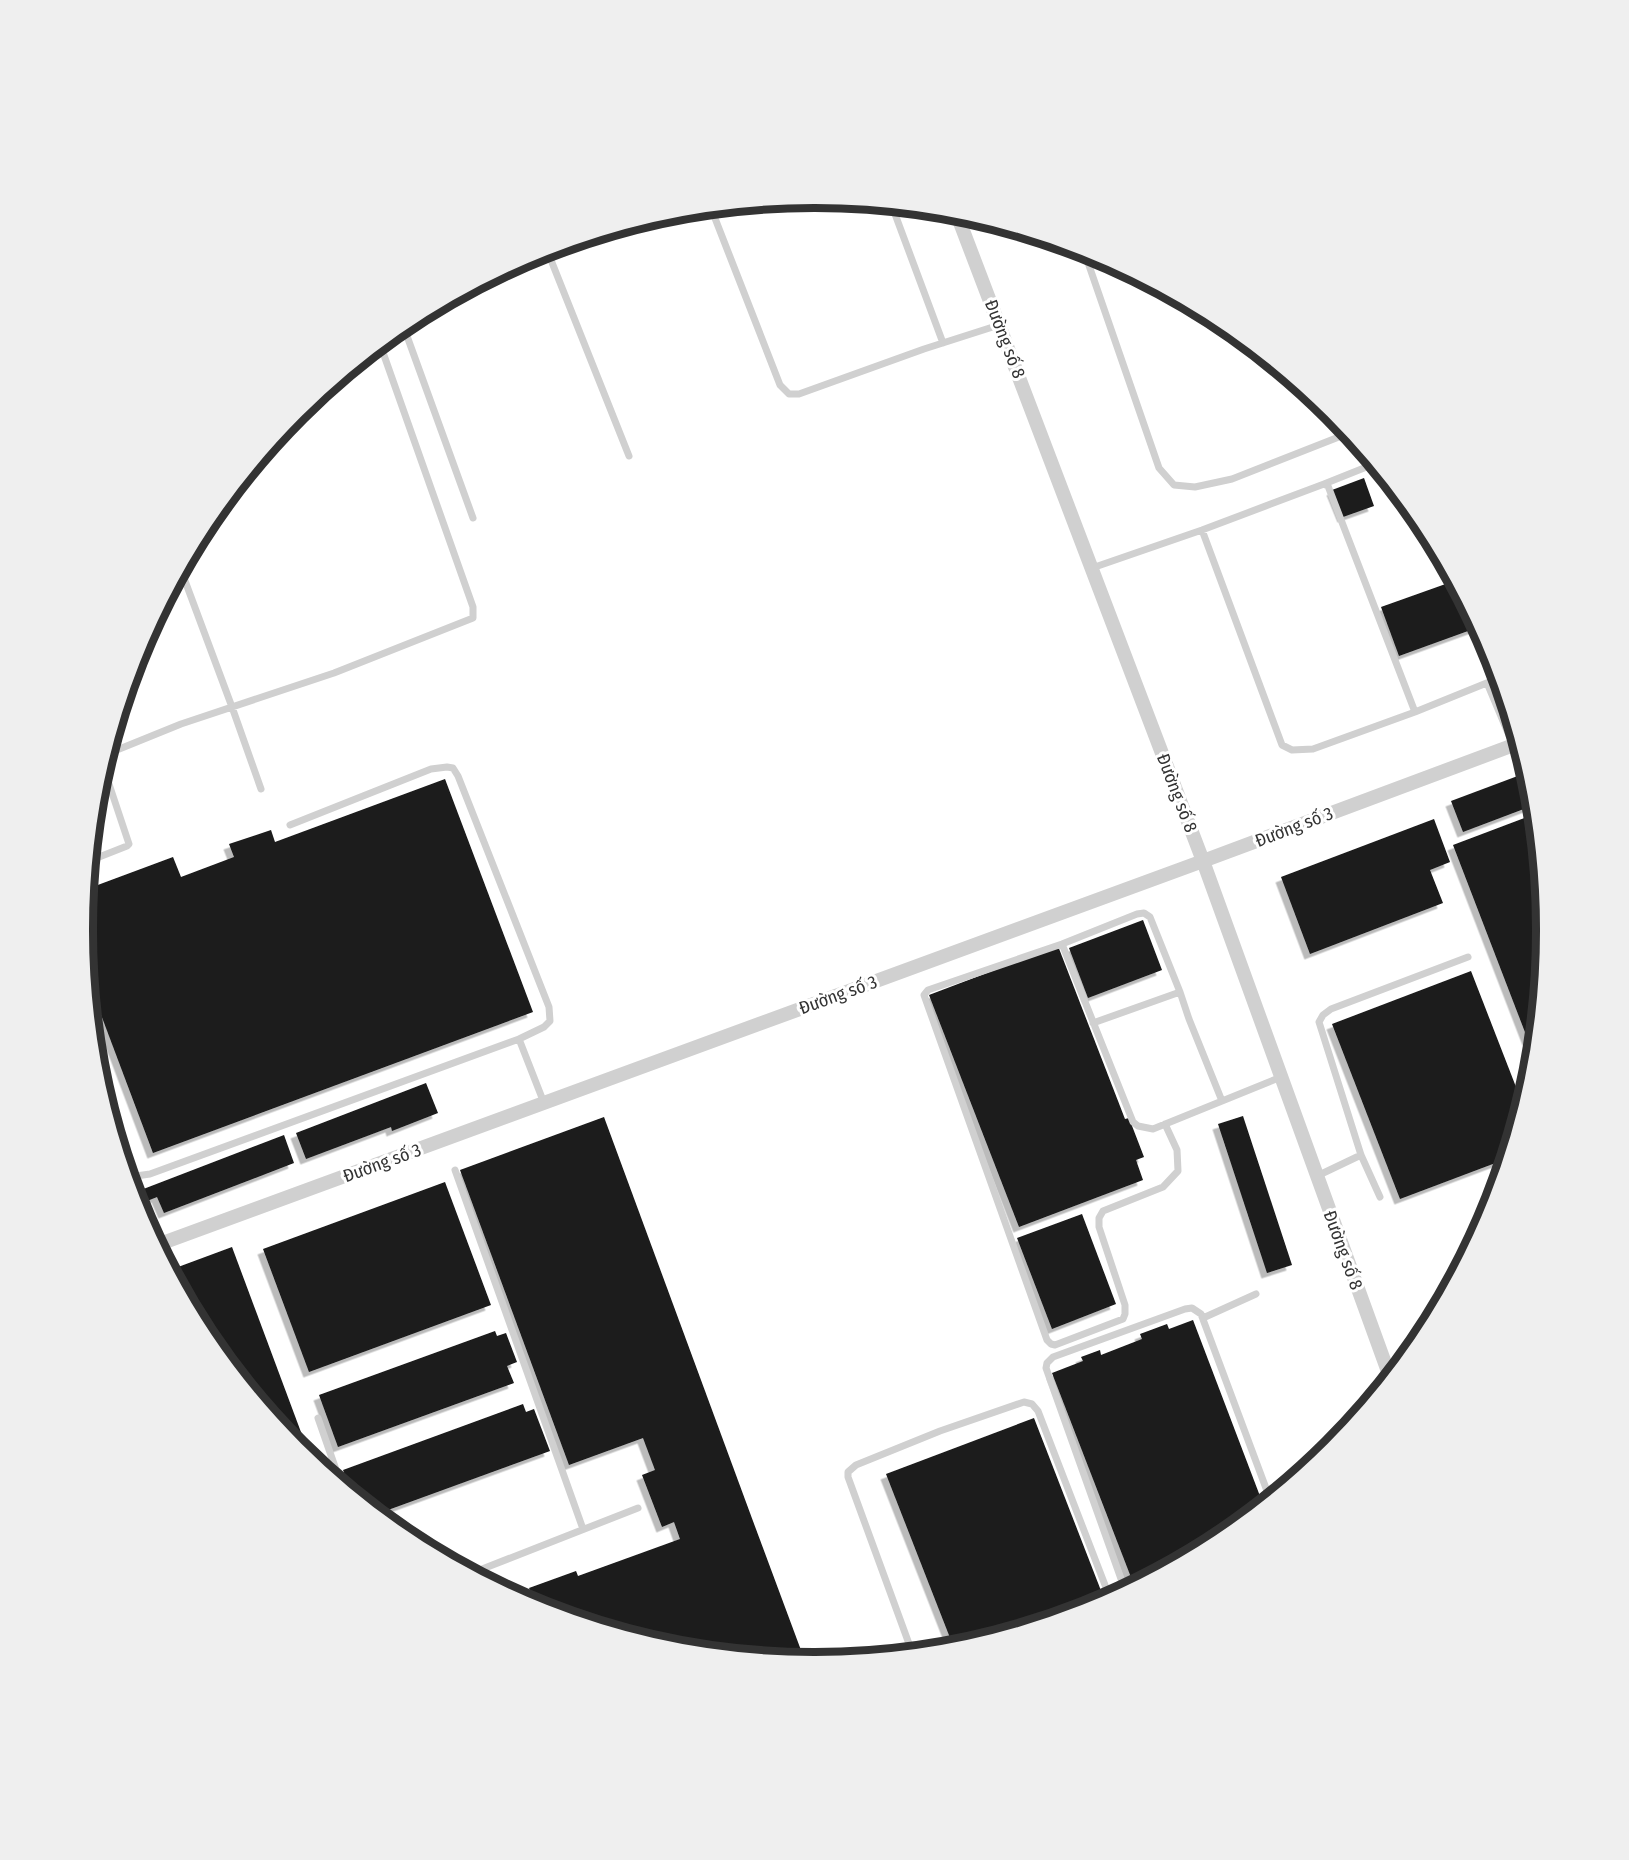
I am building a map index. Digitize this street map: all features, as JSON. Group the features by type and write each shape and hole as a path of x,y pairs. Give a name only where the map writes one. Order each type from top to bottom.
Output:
{"street":[{"name":"Đường số 8","path":"960,223 1203,861 1387,1369"},
{"name":"Đường số 3","path":"164,1242 1512,746"}],"lane":[{"path":"895,213 943,342"},
{"path":"714,216 780,385 789,394 799,394 943,342 999,325"},
{"path":"550,259 629,456"},
{"path":"1088,262 1159,468 1174,485 1195,487 1232,479 1340,436"},
{"path":"407,335 473,518"},
{"path":"116,750 181,724 334,673 473,618 473,607 383,352"},
{"path":"1092,568 1202,530 1367,467"},
{"path":"1324,484 1329,486 1415,712"},
{"path":"1202,530 1281,745 1292,750 1313,749 1492,682"},
{"path":"184,579 261,789"},
{"path":"1487,684 1504,720"},
{"path":"136,1176 150,1174 519,1039 544,1027 550,1021 549,1007 453,768 431,770 290,825"},
{"path":"97,858 129,844 109,783"},
{"path":"1165,1124 1177,1150 1178,1171 1162,1187 1103,1211 1099,1218 1099,1227 1125,1305 1123,1319 1055,1345 1051,1344 1047,1340 924,995 928,990 1144,913 1150,917 1222,1101"},
{"path":"1062,944 1133,1122 1138,1126 1154,1129 1281,1077"},
{"path":"1380,1197 1361,1155 1319,1022 1323,1015 1332,1009 1468,957"},
{"path":"1093,1023 1180,992"},
{"path":"519,1039 544,1103"},
{"path":"1317,1176 1361,1155"},
{"path":"454,1170 583,1529"},
{"path":"1203,1318 1256,1294"},
{"path":"1122,1582 1046,1368 1047,1363 1053,1357 1192,1308 1203,1318 1267,1491"},
{"path":"909,1645 848,1472 856,1465 940,1431 1024,1402 1032,1404 1038,1412 1107,1590"},
{"path":"318,1418 336,1469"},
{"path":"481,1569 638,1508"}],"building":[{"path":"1364,478 1374,506 1343,517 1332,490"},
{"path":"1447,584 1470,630 1399,656 1381,607"},
{"path":"1519,776 1525,808 1463,832 1451,801"},
{"path":"445,779 533,1012 153,1153 100,1012 98,1013 93,930 95,886 173,857 181,877 234,857 229,844 271,830 275,842"},
{"path":"1527,817 1534,883 1536,930 1527,1039 1453,845"},
{"path":"1434,819 1450,862 1430,870 1443,903 1310,954 1281,877"},
{"path":"1143,920 1162,970 1088,998 1069,948"},
{"path":"1058,946 1125,1119 1129,1118 1144,1157 1136,1160 1143,1180 1019,1227 929,995"},
{"path":"1471,971 1517,1090 1498,1162 1400,1199 1332,1024"},
{"path":"426,1083 438,1113 392,1131 391,1127 306,1159 296,1133"},
{"path":"1243,1116 1292,1265 1267,1273 1218,1124"},
{"path":"604,1117 801,1651 767,1650 674,1638 628,1627 532,1594 529,1588 576,1571 578,1576 680,1539 674,1522 662,1527 642,1475 655,1470 643,1438 569,1465 460,1170"},
{"path":"284,1135 294,1163 164,1213 157,1197 146,1201 142,1190"},
{"path":"445,1182 491,1305 309,1372 263,1249"},
{"path":"1082,1214 1116,1304 1052,1329 1017,1238"},
{"path":"232,1247 304,1440 242,1369 215,1331 177,1267"},
{"path":"1193,1320 1260,1497 1215,1530 1131,1578 1052,1373 1083,1361 1081,1357 1100,1350 1101,1355 1142,1339 1140,1334 1167,1324 1169,1329"},
{"path":"495,1331 497,1336 506,1333 517,1362 507,1366 514,1383 338,1447 319,1395"},
{"path":"523,1404 526,1412 534,1409 550,1451 387,1510 346,1478 343,1470"},
{"path":"1034,1418 1102,1592 1001,1627 950,1639 886,1474"}]}
